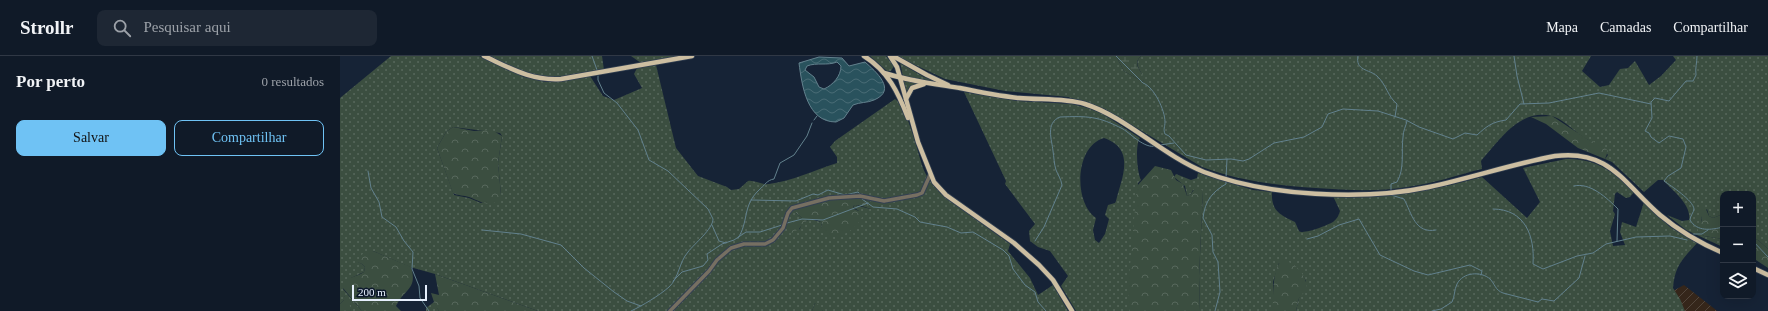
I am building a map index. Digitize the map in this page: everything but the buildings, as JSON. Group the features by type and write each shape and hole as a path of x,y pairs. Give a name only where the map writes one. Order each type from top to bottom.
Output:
{"main road":[{"path":"484,56 525,76 546,80 566,78 692,56"},
{"path":"866,56 886,73 893,83 913,126"},
{"path":"891,56 899,58 927,75 957,88"},
{"path":"891,56 897,67 913,126 930,175 937,187 1014,243 1040,265 1053,280 1072,311"},
{"path":"886,73 893,73 897,67"},
{"path":"886,73 927,83 1017,98 1062,100 1083,104 1110,116 1163,150 1194,167 1242,184 1280,190 1357,194 1396,192 1428,187 1555,156 1571,155 1588,157 1602,162 1614,169 1659,214 1672,224 1698,241 1720,252"},
{"path":"906,99 912,88 927,83"},
{"path":"1756,269 1768,275"}],"street":[{"path":"897,67 899,58"},
{"path":"670,311 709,271 717,260 731,248 744,244 765,244 773,240 783,228 788,213 792,208 829,198 860,196 884,201 917,195 923,190 930,175"}],"shaded area":[{"path":"1684,285 1717,311 1679,311 1671,292"}],"green space":[{"path":"391,56 479,56 524,77 546,82 590,76 603,96 614,100 642,88 634,74 637,68 656,65 676,148 698,176 731,190 739,189 748,181 766,184 778,183 837,163 837,157 830,147 835,141 895,99 904,111 908,120 923,168 933,185 941,194 1010,244 1008,251 1030,278 1038,295 1053,285 1068,311 823,311 815,303 812,311 538,311 435,274 410,267 373,251 358,262 365,267 364,272 351,278 343,289 362,311 351,311 344,296 344,300 340,304 340,98","holes":["453,127 500,133 502,136 498,163 501,195 481,203 469,198 454,195 437,148 446,132","859,198 871,202 880,202 880,207 871,209 855,205 853,207 859,211 822,228 821,222 810,219 802,224 799,230 802,218 796,213 836,199"]},
{"path":"488,56 602,56 604,70 557,78 533,76"},
{"path":"631,56 686,56 641,63"},
{"path":"870,56 886,56 894,66 891,71 887,71"},
{"path":"896,56 1116,56 1124,71 1143,82 1137,62 1141,56 1591,56 1582,71 1600,87 1609,85 1620,69 1628,68 1635,61 1649,85 1661,76 1676,60 1673,56 1768,56 1768,249 1756,240 1756,191 1720,191 1720,215 1713,218 1709,216 1707,209 1701,216 1702,223 1698,232 1704,236 1720,239 1720,246 1686,230 1667,215 1682,221 1689,220 1689,214 1684,203 1663,180 1658,180 1644,192 1612,162 1605,159 1608,155 1602,148 1583,137 1562,121 1551,116 1540,115 1529,117 1511,128 1502,136 1481,161 1482,169 1426,184 1395,189 1362,190 1301,187 1244,179 1202,167 1105,109 1068,97 1005,91 945,79"},
{"path":"1116,56 1141,56 1138,59 1137,64 1144,78 1143,82 1124,71"},
{"path":"900,63 924,77 941,83 903,76"},
{"path":"901,79 917,83 910,87 905,95"},
{"path":"964,92 1018,101 1072,104 1088,108 1103,114 1140,138 1137,146 1137,159 1138,171 1141,180 1138,183 1130,311 1076,311 1061,286 1068,276 1050,251 1038,247 1030,241 1029,231 1035,224 1005,184 1006,181","holes":["1104,138 1114,143 1120,149 1123,156 1123,173 1116,201 1115,203 1108,205 1105,215 1109,219 1105,234 1099,243 1095,240 1093,230 1096,218 1083,200 1080,175 1087,152 1094,143"]},
{"path":"1552,116 1587,139 1603,146 1608,151 1605,159 1578,148 1546,124 1531,117"},
{"path":"453,127 474,131 492,130 502,136 498,163 501,195 500,200 488,204 467,196 453,193 437,148 446,132"},
{"path":"1566,159 1586,161 1604,168 1619,178 1634,192 1630,197 1626,198 1617,192 1615,194 1613,211 1615,214 1610,231 1613,246 1625,245 1620,232 1622,222 1636,227 1644,202 1670,227 1697,243 1680,263 1675,274 1673,288 1685,311 1296,311 1299,298 1306,281 1303,276 1279,263 1273,282 1273,311 1200,311 1199,276 1203,191 1193,190 1191,194 1187,196 1185,186 1174,177 1176,174 1191,180 1197,178 1198,173 1253,190 1272,192 1273,204 1278,212 1295,222 1299,231 1305,232 1336,220 1340,211 1333,196 1353,197 1408,193 1482,177 1527,218 1540,202 1523,168"},
{"path":"1155,166 1171,170 1176,180 1183,184 1187,196 1198,187 1203,191 1199,276 1200,311 1130,311 1129,309 1128,289 1137,186"},
{"path":"859,198 871,202 880,202 881,205 878,209 871,209 859,205 853,206 854,209 859,211 862,217 856,226 847,233 826,237 823,234 821,222 816,219 808,220 792,233 789,231 788,225 802,218 796,213 796,208 827,200"},
{"path":"1701,206 1705,207 1709,216 1713,218 1720,215 1720,239 1704,236 1698,232 1698,227 1702,221 1700,211"},
{"path":"1756,240 1768,249 1768,268 1756,260"},
{"path":"373,251 411,267 413,280 396,306 401,311 362,311 343,288 343,283 364,272 365,267 357,262 364,252"},
{"path":"1282,260 1296,266 1303,274 1305,279 1307,289 1299,298 1296,311 1273,311 1273,292 1276,270"},
{"path":"435,274 538,311 439,311 435,305 431,293 439,295"},
{"path":"344,296 349,301 351,311 340,311 340,304 344,300"},
{"path":"434,302 439,311 426,311 426,308"},
{"path":"815,303 819,305 823,311 812,311"}],"water":[{"path":"819,57 842,58 849,66 865,62 879,75 884,86 884,91 881,96 874,100 853,105 844,118 836,122 826,120 818,116 808,101 804,92 799,63","holes":["837,62 841,66 840,73 836,80 824,89 819,87 814,77 805,70 807,66 814,64 830,64"]}],"waterway":[{"path":"592,56 597,70"},
{"path":"1116,56 1155,94 1165,117 1165,134 1169,136 1186,155 1206,160 1231,159 1243,161 1249,159 1274,143 1304,137 1322,127 1328,114 1343,109 1378,111 1406,120 1419,127 1453,139 1465,133 1477,135 1490,125 1506,120 1520,104 1549,103 1599,93 1651,104"},
{"path":"1358,56 1358,61 1361,67 1377,76 1383,83 1391,98 1397,104 1395,117"},
{"path":"1514,56 1524,104"},
{"path":"1697,56 1696,75 1693,81 1686,81 1669,101 1655,98 1651,102 1652,118 1645,131 1659,143 1669,136 1683,139 1686,147 1681,168 1668,176 1664,181 1693,205 1694,210 1690,220 1696,227 1705,229 1720,228"},
{"path":"598,76 598,80 604,93 617,103 638,130 649,160 668,171 708,209 713,219 707,232 685,256 675,279 669,287 656,297 631,311"},
{"path":"814,120 817,116"},
{"path":"1035,241 1044,227 1062,185 1055,168 1050,132 1052,123 1055,120 1060,117 1086,117 1099,119 1123,129 1147,145 1155,146"},
{"path":"1391,190 1391,184 1397,182 1401,171 1402,143 1407,121"},
{"path":"738,238 744,226 750,202 759,190 774,179 780,163 794,155 807,136 812,123"},
{"path":"1160,145 1174,143"},
{"path":"1226,178 1227,159"},
{"path":"368,171 371,188 379,202 382,217 396,227 404,241 413,252 412,269 419,286 420,298 429,311"},
{"path":"1215,311 1220,292 1218,262 1213,252 1212,235 1203,218 1207,202 1217,190 1226,184 1226,181"},
{"path":"1574,186 1586,186 1598,192 1618,209 1617,241"},
{"path":"751,200 796,201 813,194 818,195 828,190 845,195 858,192 860,194"},
{"path":"1391,195 1404,199 1415,222 1419,226 1423,229 1436,230"},
{"path":"862,199 873,207 897,209 915,217 920,222 947,227 961,233 973,232 1003,250 1009,256 1013,269 1025,285 1035,292 1038,302 1046,311"},
{"path":"787,223 802,219 823,220 868,203"},
{"path":"1493,209 1504,210 1513,214 1526,226 1530,234 1532,244 1533,264 1543,269 1577,256 1593,253 1606,244 1636,237 1670,236 1687,240"},
{"path":"1307,239 1318,236 1339,225 1359,219 1380,255 1414,271 1428,275 1470,265 1482,271 1481,275"},
{"path":"712,225 719,241 726,243"},
{"path":"673,281 682,272 703,266 708,260 707,254 722,244 734,240 746,232 760,232 782,225"},
{"path":"482,230 521,234 561,245 584,268 614,292 627,301 641,306"},
{"path":"1693,234 1702,234 1708,230"},
{"path":"1756,244 1768,257"},
{"path":"1432,311 1441,309 1452,302 1457,284 1463,277 1472,274 1486,276 1498,290 1503,293 1538,302 1542,299 1554,301 1579,278 1585,256"}]}
